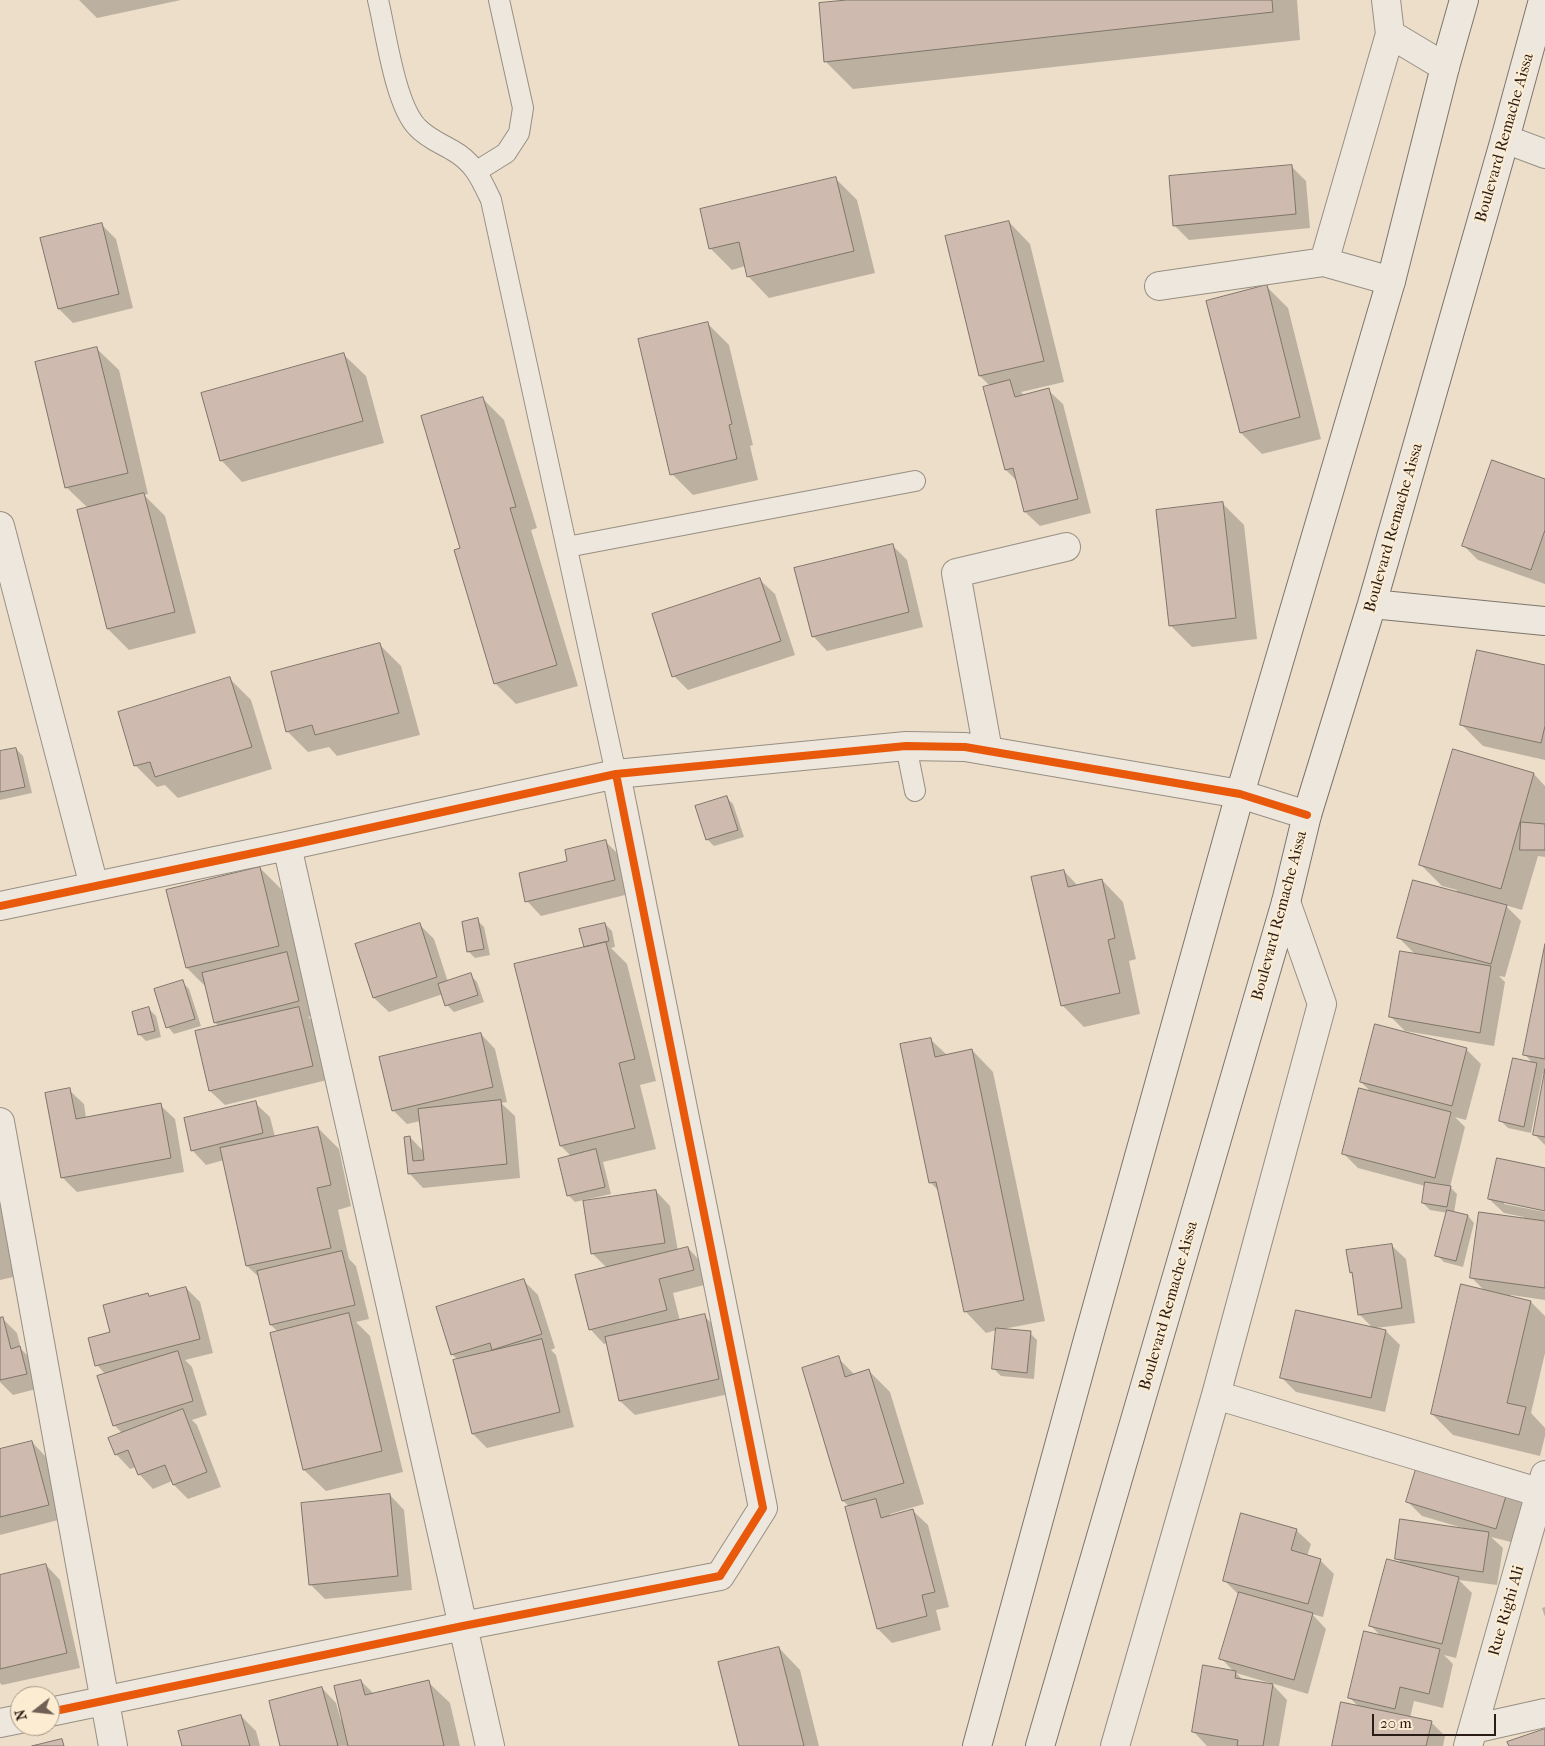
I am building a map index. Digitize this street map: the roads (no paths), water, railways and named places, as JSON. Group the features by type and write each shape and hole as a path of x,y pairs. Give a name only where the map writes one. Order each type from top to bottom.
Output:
{"street":[{"path":"1324,262 1390,34 1386,0"},
{"path":"977,1746 1240,794 1391,281 1445,67 1464,0"},
{"name":"Boulevard Remache Aissa","path":"1040,1746 1286,902 1307,814 1372,604 1543,0"},
{"path":"1390,34 1445,67"},
{"path":"1505,139 1545,154"},
{"path":"1159,286 1324,262 1391,281"},
{"path":"0,526 94,886"},
{"path":"988,750 956,573 1066,547"},
{"path":"1372,604 1545,621"},
{"path":"0,906 616,774 906,746 965,746 1240,794 1307,814"},
{"path":"60,1710 464,1626 720,1576 763,1508 616,774"},
{"path":"287,846 490,1746"},
{"path":"1115,1746 1216,1395 1322,1004 1286,902"},
{"path":"0,1122 113,1746"},
{"path":"1216,1395 1544,1487"},
{"name":"Rue Righi Ali","path":"1470,1737 1544,1487"},
{"path":"1470,1737 1545,1713"}],"lane":[{"path":"378,0 401,100 416,126 433,140 454,151 477,171 491,200 616,774"},
{"path":"477,171 506,153 519,133 523,108 499,0"},
{"path":"567,547 915,482"},
{"path":"906,746 915,791"}]}
